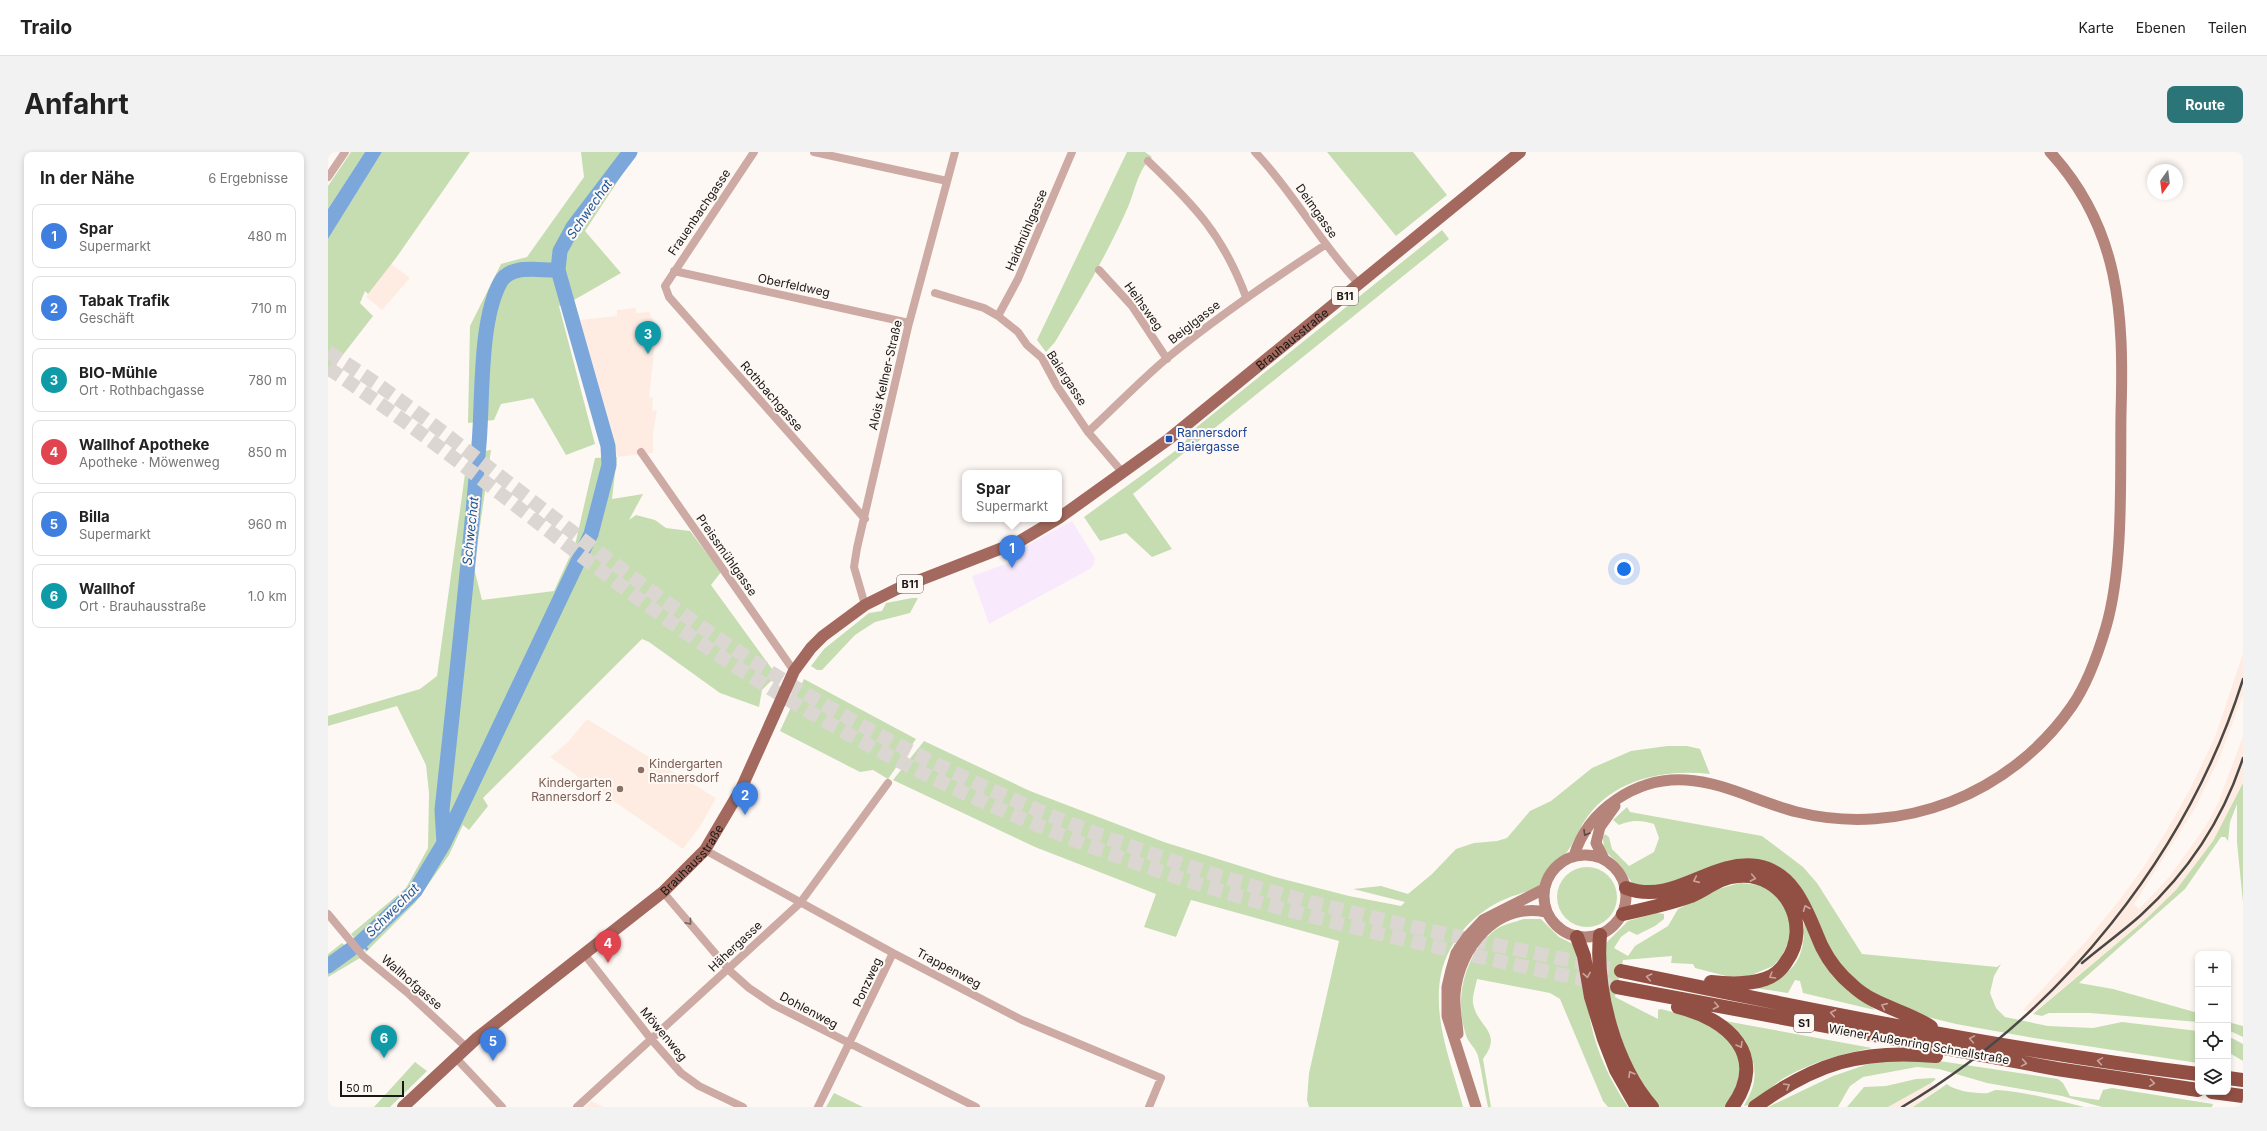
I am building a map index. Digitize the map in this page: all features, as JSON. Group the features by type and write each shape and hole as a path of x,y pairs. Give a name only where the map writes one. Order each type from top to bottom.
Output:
{"highway":[{"path":"1626,888 1641,893 1664,891 1719,870 1739,866 1757,866 1775,872 1790,885 1803,901 1823,948 1836,968 1852,986 1875,1002 1921,1020 1940,1033"},
{"path":"1623,914 1668,903 1692,895 1723,879 1739,876 1755,877 1770,883 1786,898 1795,914 1798,933 1791,956 1780,971 1766,979 1748,983 1707,981 1677,983"},
{"path":"1600,935 1598,955 1602,996 1615,1037 1628,1068 1652,1107"},
{"path":"1577,937 1584,956 1591,997 1604,1039 1616,1070 1637,1107"},
{"name":"Wiener Außenring Schnellstraße","path":"1621,972 1940,1033 2138,1067 2195,1074"},
{"name":"Wiener Außenring Schnellstraße","path":"1617,987 1958,1052 2195,1090"},
{"path":"1650,994 1672,1006 1690,1010 1714,1022 1731,1033 1738,1042 1747,1063 1741,1094 1732,1107"},
{"path":"1755,1107 1798,1079 1847,1060 1874,1054 1939,1056 1958,1052"},
{"path":"2231,1078 2243,1080"},
{"path":"2231,1094 2243,1096"}],"main road":[{"name":"Brauhausstraße","path":"1062,515 1123,473 1359,284 1520,152"},
{"path":"1574,856 1594,819 1607,806 1641,786 1662,781 1685,780 1711,784 1797,812 1838,819 1880,820 1921,812 1960,800 2002,777 2027,758 2052,732 2073,704 2095,660 2107,623 2114,584 2118,542 2122,379 2121,336 2118,292 2104,242 2088,202 2063,166 2050,152"},
{"name":"Brauhausstraße","path":"403,1107 466,1047 664,892 705,850 741,789 794,671 811,648 823,636 865,605 897,590 1020,541 1051,522"},
{"path":"1604,859 1586,855 1574,856 1563,861 1554,868 1544,889 1543,900 1546,912 1558,928 1577,937 1589,938 1600,935 1613,927 1623,914 1627,902 1626,888 1617,870 1604,859 1596,843 1600,827 1622,796"},
{"path":"1476,1107 1458,1049 1452,1035 1446,1002 1447,987 1456,953 1467,937 1483,920 1544,889"},
{"path":"1458,1049 1455,994 1462,963 1471,946 1482,932 1506,916 1520,911 1535,909 1546,912"}],"street":[{"path":"328,177 345,152"},
{"name":"Frauenbachgasse","path":"665,286 754,152"},
{"path":"814,152 947,181"},
{"name":"Alois Kellner-Straße","path":"865,605 854,567 909,322 955,152"},
{"name":"Haidmühlgasse","path":"998,316 1018,280 1072,152"},
{"name":"Deimgasse","path":"1255,152 1294,199 1325,245 1359,284"},
{"path":"1148,161 1199,212 1217,236 1236,270 1246,297"},
{"name":"Beiglgasse","path":"1088,432 1167,359 1246,297 1325,245"},
{"name":"Heihsweg","path":"1099,270 1132,306 1167,359"},
{"name":"Oberfeldweg","path":"674,271 909,322"},
{"name":"Rothbachgasse","path":"665,286 669,297 864,519"},
{"name":"Baiergasse","path":"935,293 970,302 998,316 1018,332 1027,346 1042,358 1057,386 1088,432 1123,473"},
{"name":"Preissmühlgasse","path":"641,452 794,671"},
{"name":"Hähergasse","path":"577,1107 800,903 888,783"},
{"name":"Trappenweg","path":"705,850 893,953 1022,1020 1161,1078 1149,1107"},
{"name":"Dohlenweg","path":"664,892 728,968 749,988 774,1005 976,1107"},
{"name":"Wallhofgasse","path":"328,914 364,956 409,994 466,1047"},
{"name":"Ponzweg","path":"818,1107 893,953"},
{"name":"Möwenweg","path":"585,954 651,1039 681,1073 699,1086 743,1107"},
{"path":"455,1057 502,1107"}],"shaded area":[{"path":"390,263 410,278 382,310 366,297"},
{"path":"636,308 636,313 649,312 657,327 649,397 653,398 652,410 657,411 653,432 653,453 617,457 606,411 580,320 617,316 617,310"},
{"path":"1072,521 1095,558 1094,564 1090,569 989,624 972,576 1020,559 1017,551"},
{"path":"2243,653 2243,695 2219,759 2194,810 2134,904 2139,909 2169,877 2205,827 2218,803 2243,736 2243,783 2213,841 2176,890 2146,919 2039,1008 2032,1013 2023,1010 2088,939 2117,903 2143,868 2167,830 2189,791 2215,737"},
{"path":"587,719 716,798 701,825 683,849 550,757 568,742"},
{"path":"1931,1083 1939,1088 1913,1107 1888,1107"},
{"path":"591,1101 604,1107 585,1107"}],"green space":[{"path":"351,152 365,152 328,209 328,186"},
{"path":"382,152 470,152 396,258 368,294 365,291 360,303 373,316 328,374 328,239"},
{"path":"581,152 637,152 585,231 621,273 574,300 559,306 595,444 566,455 533,398 501,404 494,420 468,423 470,326 501,264 527,257 584,177"},
{"path":"1127,152 1145,152 1152,157 1147,162 1140,174 1128,207 1103,258 1055,342 1046,352 1037,340"},
{"path":"1327,152 1413,152 1447,195 1396,236"},
{"path":"1442,230 1449,239 1133,494 1172,549 1152,557 1126,533 1100,541 1084,517 1182,446 1193,430"},
{"path":"491,450 474,568 482,600 554,591 575,545 595,458 617,457 612,499 643,494 629,520 636,515 655,520 666,528 690,531 721,572 711,585 775,673 774,678 762,690 759,707 720,693 649,642 642,639 483,798 488,806 469,830 463,825 449,855 415,903 366,952 351,934 406,888 428,848 429,793 426,765 397,706 328,726 328,716 420,689 437,676 465,474 470,453"},
{"path":"918,598 910,613 875,622 855,635 822,670 817,670 811,666 824,649 869,613 882,611 886,603"},
{"path":"804,679 916,739 888,779 873,770 860,772 780,731"},
{"path":"924,741 1030,791 1164,842 1275,877 1349,896 1401,906 1405,902 1353,889 1381,886 1408,894 1432,874 1456,849 1474,843 1497,841 1507,838 1530,811 1551,801 1592,768 1631,751 1667,746 1687,746 1700,749 1710,774 1677,773 1660,775 1643,779 1613,793 1600,803 1588,816 1570,848 1563,856 1551,865 1541,884 1485,910 1465,928 1457,938 1450,949 1441,974 1439,1008 1444,1042 1463,1107 1309,1107 1307,1100 1309,1073 1339,941 1191,900 1176,937 1144,927 1156,894 1035,847 893,780"},
{"path":"2243,783 2243,902 2237,843 2237,804 2230,822 2228,841 2225,837 2221,837 2185,889 2079,983 2113,989 2195,1012 2195,1022 2090,1013 2049,1013 2042,1016 2033,1014 2146,919 2176,890 2213,841"},
{"path":"1627,807 1630,812 1762,836 1803,867 1817,883 1862,954 1997,967 2001,964 1994,976 1990,993 1996,1008 2005,1017 2048,1026 2093,1028 2122,1022 2195,1031 2195,1063 2034,1038 1956,1024 1915,1014 1889,1005 1845,973 1784,875 1652,889 1632,883 1620,865 1604,850 1603,837 1605,834 1609,837 1612,849 1629,866 1654,852 1659,838 1654,824 1636,821 1619,825 1613,820"},
{"path":"1587,867 1604,872 1612,880 1617,897 1612,914 1604,922 1587,927 1570,922 1562,914 1557,897 1562,880 1570,872"},
{"path":"1740,883 1760,885 1776,895 1788,910 1793,934 1781,957 1773,966 1749,976 1730,977 1695,968 1693,964 1671,963 1672,956 1623,960 1615,997 1658,1019 1658,1010 1661,1009 1695,1018 1730,1038 1743,1068 1728,1107 1658,1107 1629,1060 1608,998 1604,964 1606,943 1628,921 1657,913 1664,914 1664,919 1655,926 1637,935 1629,931 1621,937 1614,948 1628,956 1635,946 1668,926 1678,909 1718,889"},
{"path":"1524,919 1541,919 1559,937 1573,944 1583,973 1591,1024 1597,1046 1610,1077 1628,1107 1608,1107 1603,1101 1560,999 1550,993 1477,979 1473,1003 1475,1011 1490,1036 1491,1042 1489,1050 1483,1059 1491,1107 1488,1107 1478,1056 1467,1038 1463,1023 1461,1009 1464,979 1469,965 1484,940 1498,928"},
{"path":"1804,923 1868,1004 1875,1010 1803,993 1800,981 1795,980 1788,993 1755,988 1787,973 1793,966 1802,949"},
{"path":"342,943 360,958 328,977 328,954"},
{"path":"1725,1021 1872,1048 1838,1056 1805,1067 1779,1081 1755,1102 1744,1106 1754,1080 1753,1060 1739,1034"},
{"path":"2231,1023 2243,1026 2243,1037 2231,1031"},
{"path":"2231,1038 2243,1044 2243,1061 2231,1054"},
{"path":"1926,1059 2058,1079 2063,1083 2070,1096 2099,1100 2103,1090 2112,1088 2213,1104 2212,1107 2102,1107 2062,1096 1987,1083 1939,1069 1917,1067 1863,1077 1850,1086 1838,1107 1768,1107 1833,1076 1877,1061"},
{"path":"415,1062 427,1071 390,1107 374,1107"},
{"path":"1916,1079 1936,1079 1888,1107 1847,1107 1864,1087 1886,1086"},
{"path":"1947,1084 1966,1092 1988,1093 1996,1090 2008,1091 2084,1107 1913,1107"},
{"path":"834,1093 863,1107 826,1107"}],"water":[{"path":"365,152 382,152 328,239 328,209"}],"waterway":[{"name":"Schwechat","path":"328,966 361,942 415,891 444,843 591,534 609,465 608,446 558,270 560,251 573,227 630,152"},
{"name":"Schwechat","path":"444,843 442,810 471,536 479,444 483,361 488,318 493,299 500,283 505,277 518,270 558,270"},
{"path":"361,942 367,949"}],"tunnel":[{"path":"328,352 374,382 418,414 630,576 726,644 814,698 926,759 1043,812 1102,836 1223,877 1321,905 1371,917 1471,940 1621,971"},
{"path":"328,368 435,444 644,603 697,641 807,711 863,742 979,800 1038,826 1098,849 1221,891 1369,931 1617,987"}],"railway":[{"path":"1902,1107 1960,1069 2014,1026 2065,977 2111,924 2153,867 2189,807 2219,744 2243,679"},
{"path":"2082,963 2141,915 2189,863 2214,823 2225,802 2243,758"}],"place":[{"name":"BIO-Mühle","path":"648,354"},
{"name":"Rannersdorf Baiergasse","path":"1169,439"},
{"name":"Spar","path":"1012,568"},
{"name":"Kindergarten Rannersdorf","path":"641,770"},
{"name":"Kindergarten Rannersdorf 2","path":"620,789"},
{"name":"Tabak Trafik","path":"745,815"},
{"name":"Wallhof Apotheke","path":"608,963"},
{"name":"Wallhof","path":"384,1058"},
{"name":"Billa","path":"493,1061"}]}
